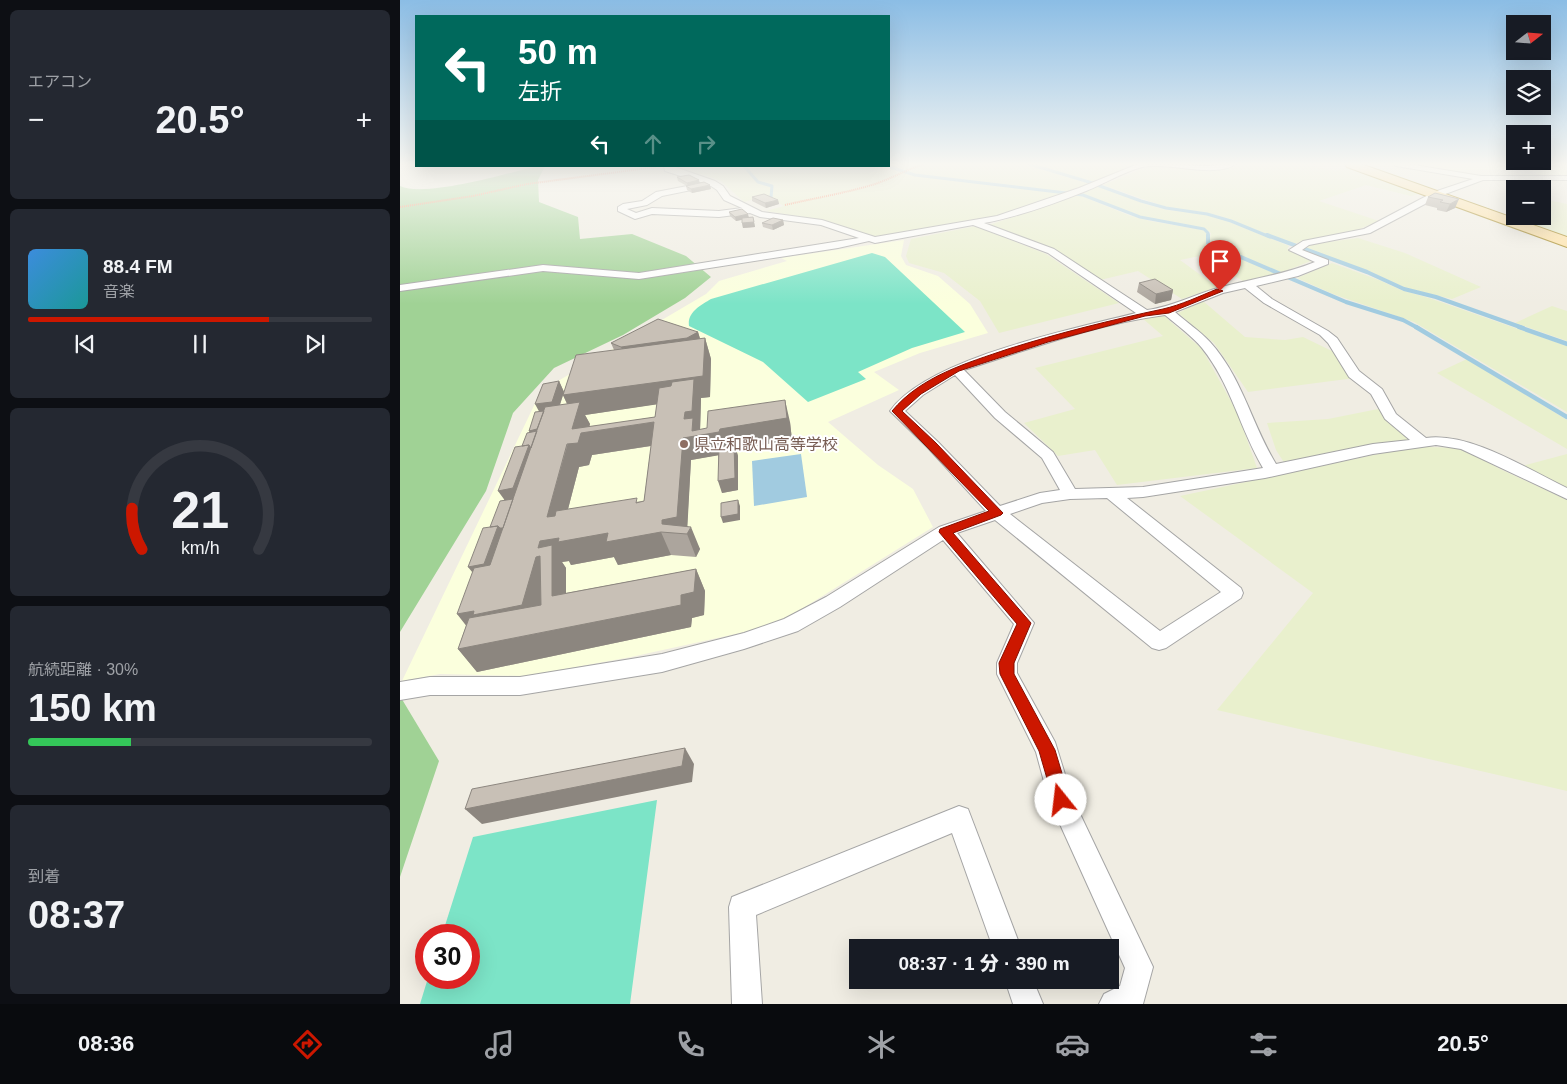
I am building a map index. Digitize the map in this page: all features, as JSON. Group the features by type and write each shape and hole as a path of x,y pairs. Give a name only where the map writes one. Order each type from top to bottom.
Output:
{"main road":[{"path":"1483,211 1567,242"}],"street":[{"path":"624,211 634,216 652,211 719,214 747,211"},
{"path":"756,211 769,217 822,223 866,239"},
{"path":"400,288 543,268 639,276 866,239 892,238 975,223 1023,211"},
{"path":"1110,492 1234,593 1159,642 997,513 933,445 897,411 918,392 956,369 1045,340 1144,314 1166,311 1220,291 1294,274 1324,262 1294,250 1306,243 1367,231 1405,211"},
{"path":"975,223 1050,251 1144,314"},
{"path":"1248,286 1268,300 1324,332 1333,341 1354,374 1377,392 1390,416 1423,443"},
{"path":"1166,311 1206,345 1228,378 1244,410 1257,446 1272,470"},
{"path":"956,369 1000,415 1048,455 1070,494"},
{"path":"400,691 430,686 520,686 662,663 744,641 791,625 833,602 945,532 1040,498 1070,494 1143,492 1204,484 1265,474 1272,470 1374,449 1436,441 1465,445 1567,494"},
{"path":"945,532 1024,623 1006,663 1007,674 1047,750 1061,800 1139,967 1132,995 1114,1004"},
{"path":"748,1004 742,907 959,818 1004,939"},
{"path":"1022,989 1028,1004"}],"shaded area":[{"path":"766,211 1013,211 995,217 884,237 867,236 827,221"},
{"path":"1031,211 1118,211 1150,221 1203,230 1207,233 1206,243 1276,274 1243,281 1200,256 1180,260 1217,287 1182,299 1138,271 1100,280 1055,250 989,225"},
{"path":"1125,211 1175,211 1204,214 1222,219 1289,246 1287,249 1311,261 1280,273 1209,242 1211,233 1203,228 1140,217"},
{"path":"1189,211 1349,211 1379,221 1347,234 1292,244 1220,216"},
{"path":"1551,211 1567,211 1567,238 1532,226 1551,225"},
{"path":"976,226 1046,254 1119,303 999,333 980,301 944,273 909,263 906,256 911,239"},
{"path":"1358,238 1405,253 1481,287 1452,299 1406,288 1369,271 1303,249 1314,244"},
{"name":"県立和歌山高等学校","path":"904,240 901,256 906,265 938,276 970,304 988,333 920,353 874,372 899,390 828,422 878,465 913,489 933,527 776,625 631,657 526,676 440,674 402,681 541,391 706,294 719,281 787,261 781,258"},
{"path":"1332,263 1401,290 1567,346 1567,412 1414,322 1333,294 1297,278"},
{"path":"1203,301 1245,337 1285,340 1303,337 1334,352 1341,365 1355,378 1248,392 1214,343 1178,313"},
{"path":"1552,306 1567,311 1567,341 1515,323"},
{"path":"1163,315 1202,349 1238,414 1257,468 1117,485 1095,450 1058,456 1024,423 1075,409 1035,368 1163,336 1142,318"},
{"path":"1467,359 1567,420 1567,449 1437,373"},
{"path":"1383,408 1412,441 1285,464 1276,450 1267,423 1328,419"},
{"path":"1426,447 1462,448 1500,469 1567,500 1567,791 1217,710 1313,593 1180,496 1392,451"},
{"path":"1567,454 1567,491 1515,468"}],"green space":[{"path":"400,211 562,211 578,217 580,239 632,234 686,256 711,277 685,298 623,335 554,368 513,413 486,491 400,632"},
{"path":"872,253 885,257 965,332 912,348 858,372 866,379 808,402 763,362 689,326 692,313 711,299"},
{"path":"400,696 439,761 400,877"},
{"path":"657,800 630,1004 420,1004 425,989 480,989 480,924 445,924 473,837"}],"water":[{"path":"801,454 807,497 754,506 752,461"}],"building":[{"path":"744,211 748,214 735,217 729,212"},
{"path":"753,217 754,222 742,223 742,218"},
{"path":"773,218 783,220 772,225 762,223"},
{"path":"1155,279 1173,290 1156,294 1139,283"},
{"path":"658,319 698,332 687,338 621,347 611,343"},
{"path":"705,338 703,376 563,395 576,355"},
{"path":"694,379 692,411 685,412 684,419 693,418 692,431 707,428 708,411 785,400 787,418 720,429 719,432 683,438 677,517 662,520 662,524 691,527 687,534 661,532 606,542 608,533 558,542 559,538 540,541 538,548 552,545 552,596 696,569 694,592 681,595 681,605 458,649 469,618 541,605 540,556 536,557 522,605 473,615 474,611 457,614 474,568 490,565 545,407 580,402 572,429 655,417 659,388 671,386 672,382","holes":["654,422 644,501 636,503 637,498 556,511 555,516 547,517 567,444 578,443 581,433"]},
{"path":"559,381 552,402 535,404 543,384"},
{"path":"544,411 537,429 529,431 535,412"},
{"path":"537,431 531,448 529,445 522,446 527,433"},
{"path":"734,444 735,478 718,481 719,447"},
{"path":"529,445 513,488 498,491 515,447"},
{"path":"513,499 503,528 498,526 490,527 500,501"},
{"path":"738,500 738,514 721,517 721,503"},
{"path":"498,526 484,564 468,567 483,528"},
{"path":"685,748 682,766 465,809 472,789"}],"waterway":[{"path":"1124,211 1140,217 1204,229 1208,233 1208,243 1346,302 1403,320 1418,328"},
{"path":"1185,211 1207,214 1231,221 1270,237"},
{"path":"1267,235 1367,272 1404,289 1436,297 1523,328"},
{"path":"1416,327 1567,417"},
{"path":"1519,327 1567,344"}],"place":[{"name":"県立和歌山高等学校","path":"684,444"}],"route":[{"path":"1061,800 1047,750 1007,674 1006,663 1024,623 945,532 997,513 933,445 912,428 897,411 918,392 956,369 1045,340 1144,314 1166,311 1220,291"}]}
